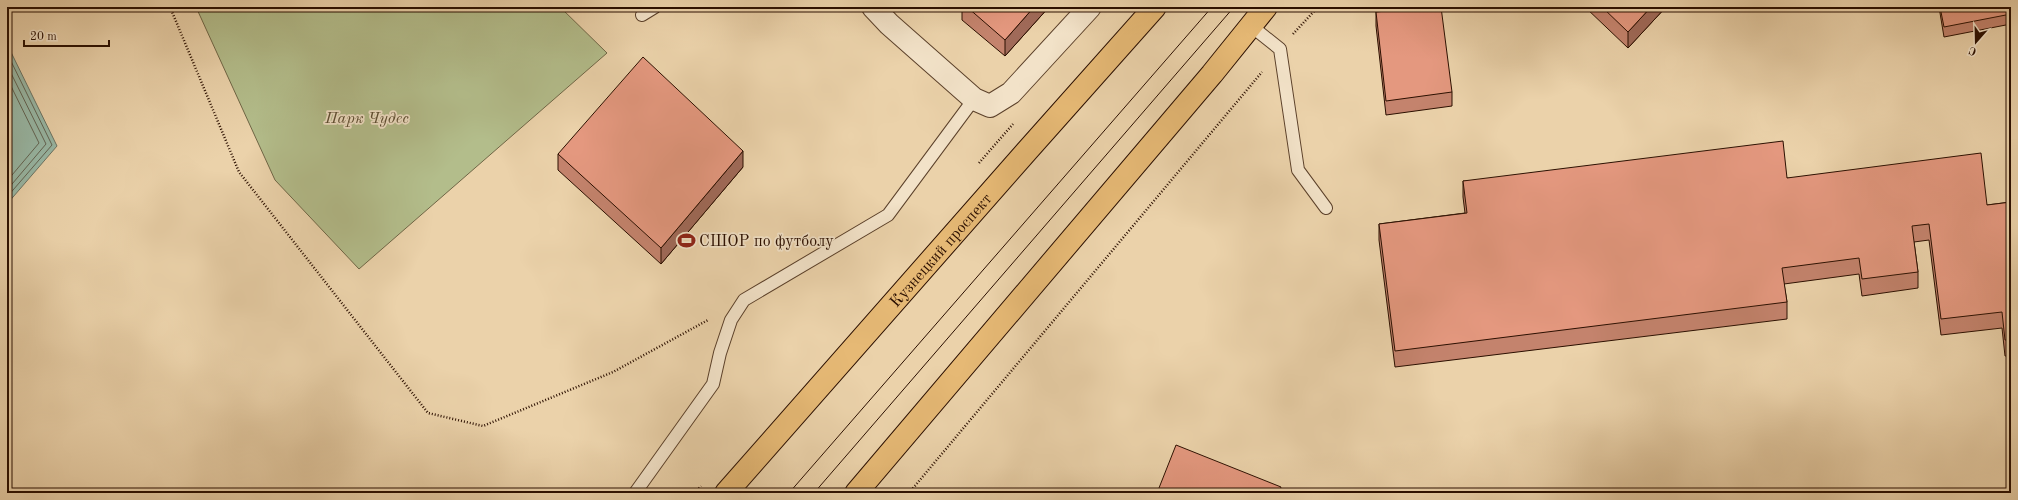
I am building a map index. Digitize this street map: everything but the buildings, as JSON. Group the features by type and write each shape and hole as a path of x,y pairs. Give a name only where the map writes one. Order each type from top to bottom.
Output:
{"main road":[{"name":"Кузнецкий проспект","path":"726,493 1155,7"},
{"path":"856,493 1207,80 1266,7"}],"street":[{"path":"873,7 889,24 974,99 990,106 1011,93 1090,7"}],"lane":[{"path":"642,15 655,7"},
{"path":"1250,25 1280,49 1298,170 1326,208"},
{"path":"634,493 713,384 720,353 732,320 744,300 888,215 974,99"}],"path":[{"path":"170,7 239,172 428,413 483,426 612,372 709,319"},
{"path":"909,493 1280,49 1318,7"}],"green space":[{"name":"Парк Чудес","path":"196,7 560,7 607,53 359,269 275,180"}],"water":[{"path":"7,44 57,146 7,204"}],"tram line":[{"path":"789,493 1212,7"},
{"path":"814,493 1234,7"}],"place":[{"name":"СШОР по футболу","path":"686,240"}]}
